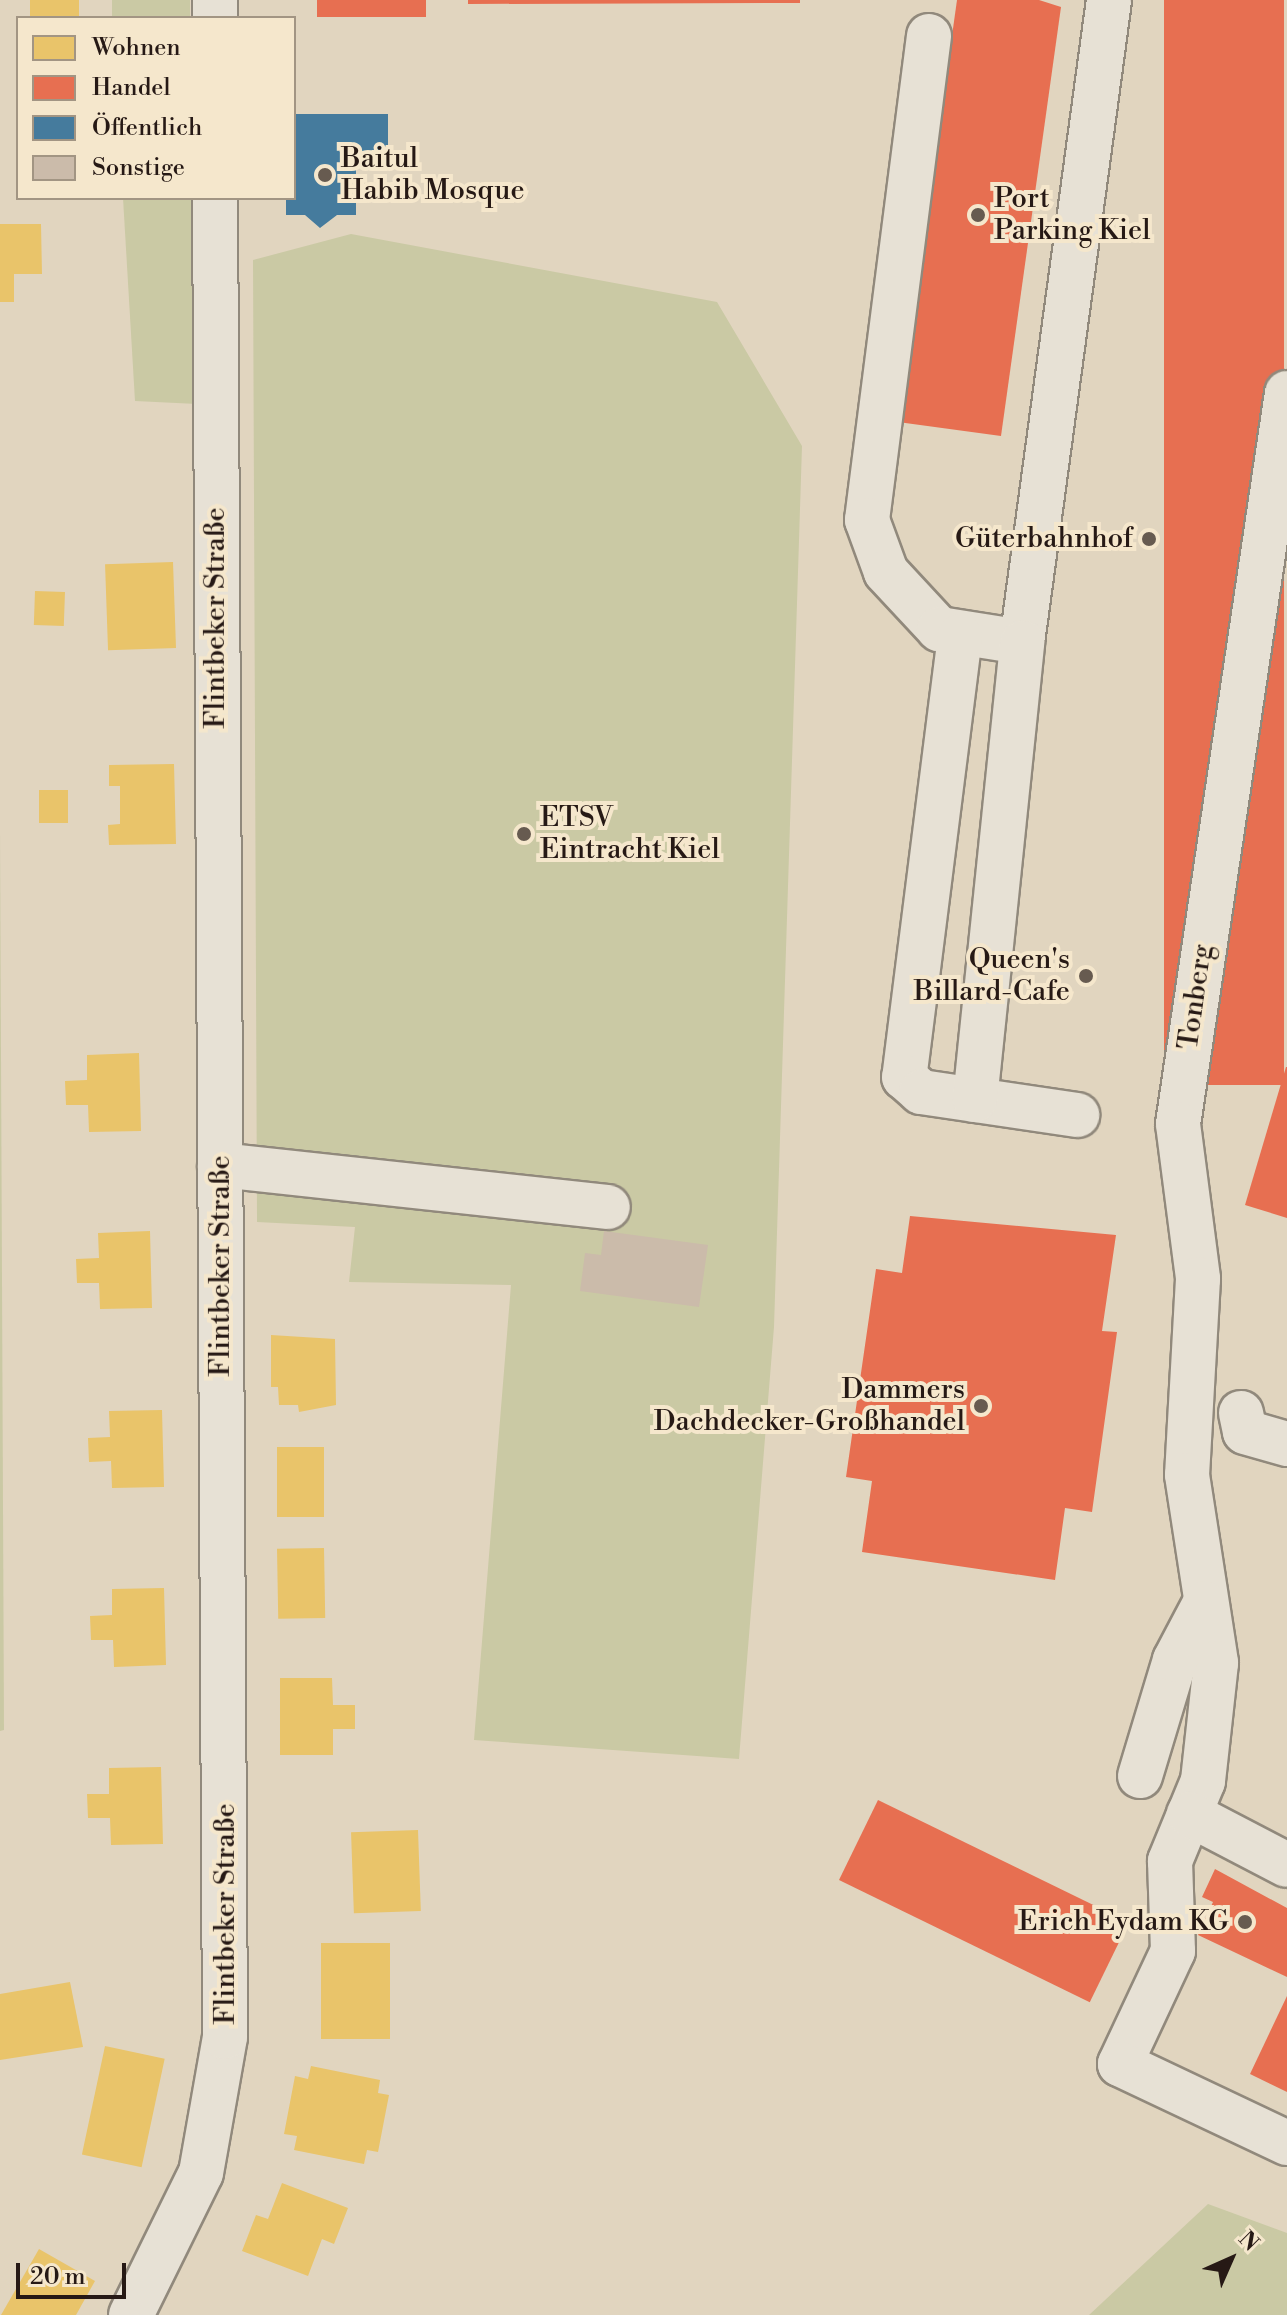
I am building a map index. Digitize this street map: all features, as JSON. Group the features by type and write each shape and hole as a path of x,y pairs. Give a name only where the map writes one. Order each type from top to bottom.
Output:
{"street":[{"path":"975,1100 1022,642 1109,0"},
{"path":"929,36 867,520 886,572 913,606 960,636 1022,642"},
{"name":"Flintbeker Straße","path":"131,2315 201,2173 225,2037 215,200"},
{"name":"Tonberg","path":"1287,393 1178,1124 1198,1279 1187,1475 1216,1663 1203,1781 1170,1861 1173,1951 1120,2064 1287,2143"},
{"path":"960,636 904,1077 921,1092 1077,1115"},
{"path":"220,1165 608,1207"},
{"path":"1241,1413 1245,1432 1287,1444"},
{"path":"1140,1776 1175,1660 1205,1603"},
{"path":"1189,1814 1287,1865"}],"green space":[{"path":"112,0 190,0 190,16 112,16"},
{"path":"123,200 194,200 197,404 135,401"},
{"name":"ETSV Eintracht Kiel","path":"351,234 717,302 802,446 774,1327 739,1759 474,1740 511,1285 349,1282 355,1227 257,1222 253,260"},
{"path":"0,828 4,1730 0,1731"},
{"path":"1208,2204 1287,2233 1287,2315 1089,2315"}],"building: Wohnen":[{"path":"30,0 79,0 79,16 30,16"},
{"path":"0,224 41,224 42,274 14,274 14,302 0,302"},
{"path":"173,562 176,648 108,650 105,564"},
{"path":"35,591 65,592 64,626 34,625"},
{"path":"174,764 176,844 109,845 108,825 120,824 120,786 109,786 109,765"},
{"path":"39,790 68,790 68,823 39,823"},
{"path":"139,1053 141,1131 89,1132 88,1105 66,1105 65,1081 87,1080 87,1055"},
{"path":"150,1231 152,1308 100,1309 99,1283 77,1283 76,1259 99,1258 98,1233"},
{"path":"271,1335 335,1339 336,1405 299,1412 298,1405 279,1405 278,1387 271,1387"},
{"path":"162,1410 164,1487 112,1488 111,1461 89,1462 88,1438 110,1437 109,1411"},
{"path":"277,1447 324,1447 324,1517 277,1517"},
{"path":"324,1548 325,1618 278,1619 277,1549"},
{"path":"164,1588 166,1665 114,1667 113,1640 91,1640 90,1616 112,1615 112,1589"},
{"path":"280,1678 332,1678 333,1705 355,1705 355,1729 333,1729 333,1755 280,1755"},
{"path":"161,1767 163,1844 111,1845 110,1818 88,1818 87,1794 109,1794 109,1768"},
{"path":"418,1830 421,1911 354,1913 351,1832"},
{"path":"321,1943 390,1943 390,2039 321,2039"},
{"path":"70,1982 83,2047 0,2060 0,1994"},
{"path":"105,2046 165,2059 142,2167 82,2155"},
{"path":"311,2066 380,2080 378,2093 389,2095 378,2152 367,2150 364,2164 294,2150 297,2136 284,2134 295,2076 308,2079"},
{"path":"282,2183 348,2208 334,2244 322,2239 308,2276 242,2251 256,2215 268,2219"},
{"path":"39,2249 95,2281 76,2315 1,2315"}],"building: Handel":[{"path":"317,0 426,0 426,17 317,17"},
{"path":"468,0 800,0 800,3 468,4"},
{"path":"957,0 1039,0 1061,7 1001,436 898,422"},
{"path":"1164,0 1284,0 1284,1085 1164,1085"},
{"path":"1287,1067 1287,1218 1245,1205"},
{"name":"Dammers Dachdecker-Großhandel","path":"910,1216 1116,1235 1102,1331 1117,1332 1092,1512 1065,1508 1055,1580 862,1552 872,1481 846,1477 876,1269 902,1273"},
{"path":"878,1800 1129,1922 1090,2002 839,1880"},
{"name":"Erich Eydam KG","path":"1215,1869 1287,1908 1287,1977 1198,1935 1213,1902 1202,1897"},
{"path":"1287,1996 1287,2092 1250,2074"}],"building: Öffentlich":[{"name":"Baitul Habib Mosque","path":"296,114 388,114 388,151 356,151 356,215 337,215 320,228 305,215 286,215 286,200 296,200"}],"building: Sonstige":[{"path":"604,1231 708,1245 699,1307 580,1291 585,1253 601,1255"}],"place":[{"name":"Baitul Habib Mosque","path":"325,175"},
{"name":"Port Parking Kiel","path":"978,215"},
{"name":"Güterbahnhof","path":"1149,539"},
{"name":"ETSV Eintracht Kiel","path":"524,834"},
{"name":"Queen's Billard-Cafe","path":"1086,976"},
{"name":"Dammers Dachdecker-Großhandel","path":"981,1406"},
{"name":"Erich Eydam KG","path":"1245,1922"}]}
